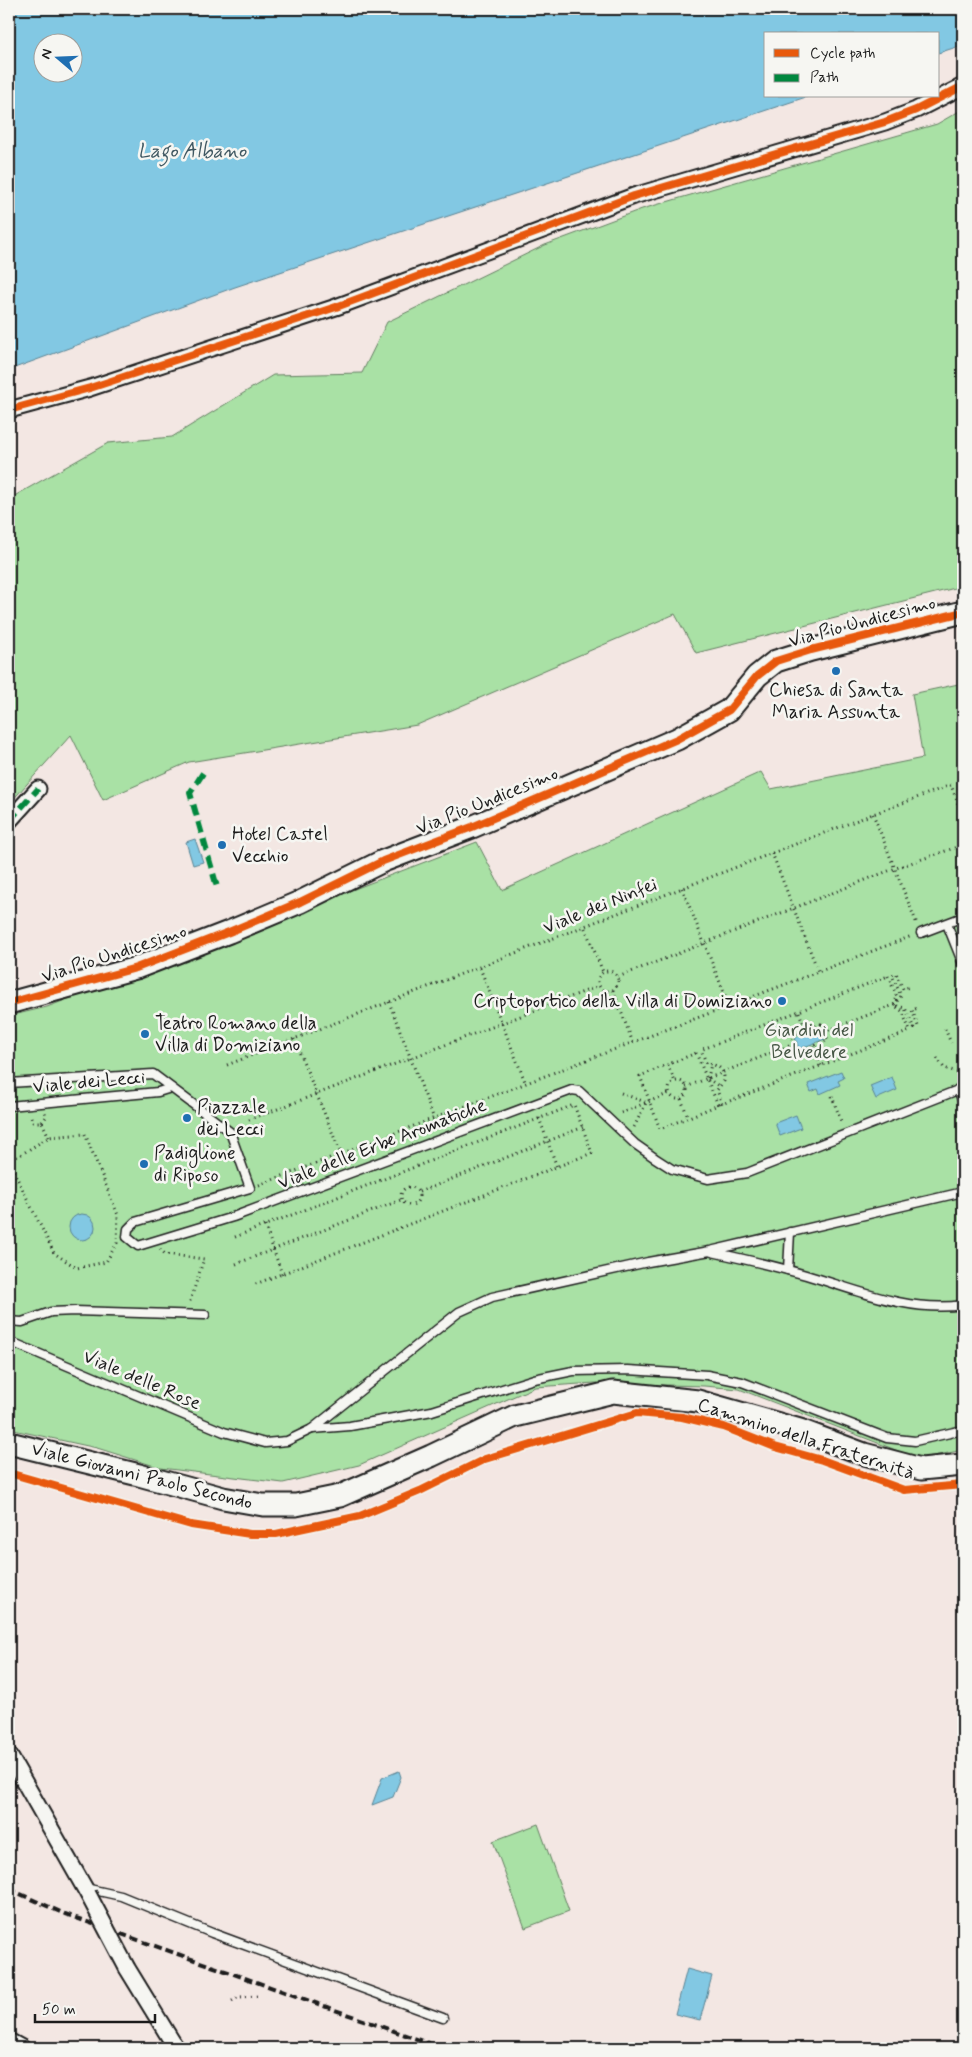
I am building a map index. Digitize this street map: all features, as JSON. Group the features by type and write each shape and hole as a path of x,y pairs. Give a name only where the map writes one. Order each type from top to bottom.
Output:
{"street":[{"path":"940,98 963,86"},
{"path":"9,410 90,388 336,307 634,196 885,122 916,110 940,98"},
{"name":"Via Pio Undicesimo","path":"9,1003 136,968 229,932 300,902 383,861 472,827 677,739 729,710 757,676 776,661 811,650 963,612"},
{"path":"9,821 38,789"},
{"name":"Viale Giovanni Paolo Secondo","path":"9,1443 223,1498 263,1505 296,1505 340,1496 515,1416 613,1392 698,1401 800,1430 864,1454 921,1469 963,1465"},
{"path":"9,1755 87,1891 127,1968 176,2048"},
{"path":"9,2040 22,2048"}],"lane":[{"path":"921,933 963,917"},
{"path":"947,924 963,964"},
{"name":"Viale dei Lecci","path":"9,1083 152,1074 171,1088"},
{"path":"171,1088 230,1132 250,1188"},
{"name":"Viale dei Lecci","path":"9,1106 158,1092 171,1088"},
{"path":"846,1134 961,1088 963,1102"},
{"name":"Viale delle Erbe Aromatiche","path":"250,1188 134,1222 128,1229 127,1237 138,1246 191,1231 572,1090 583,1094 635,1144 654,1158 672,1169 708,1179 747,1173 846,1134"},
{"path":"312,1429 459,1312 492,1297 648,1262 710,1251 963,1192"},
{"path":"788,1270 790,1232"},
{"path":"710,1251 788,1270 886,1300 915,1306 963,1305"},
{"path":"9,1321 22,1322 51,1312 75,1311 205,1315"},
{"name":"Viale delle Rose","path":"9,1341 224,1432 264,1443 287,1441 312,1429"},
{"path":"312,1429 350,1426 432,1411 534,1380 573,1371 628,1370 707,1375 742,1382 887,1438 914,1441 963,1430"},
{"path":"87,1891 121,1896 212,1933 443,2018"}],"path":[{"path":"250,1188 633,1044 818,970 921,933 873,814"},
{"path":"618,977 896,868 963,845"},
{"path":"772,853 818,970"},
{"path":"682,888 729,1006"},
{"path":"585,928 603,972"},
{"path":"480,968 526,1084"},
{"path":"613,990 604,990 599,986 598,978 603,972 610,971 618,977"},
{"path":"824,1032 894,1005 901,996 892,975 896,973 903,989 910,987"},
{"path":"888,976 897,997 894,1005 902,1011 910,1031 722,1104 717,1090 724,1081 723,1072 719,1066 706,1063 702,1052 703,1049 888,976"},
{"path":"613,990 618,984 618,977"},
{"path":"250,1120 599,986"},
{"path":"613,990 633,1044"},
{"path":"388,1002 434,1119"},
{"path":"894,1005 905,1008 914,1028 918,1026 912,1010 918,1008"},
{"path":"798,1012 806,1030"},
{"path":"821,1024 824,1032 828,1040 798,1053 791,1036 821,1024"},
{"path":"945,1029 951,1043"},
{"path":"294,1039 342,1154"},
{"path":"686,1087 794,1044"},
{"path":"813,1046 821,1066"},
{"path":"696,1054 707,1079 718,1105 660,1129 647,1102 640,1076 696,1054"},
{"path":"937,1058 944,1068 956,1072"},
{"path":"707,1079 712,1064"},
{"path":"668,1065 675,1082"},
{"path":"707,1079 720,1087"},
{"path":"675,1082 682,1083 686,1087 687,1093 681,1099"},
{"path":"670,1093 671,1086 675,1082"},
{"path":"621,1093 647,1102"},
{"path":"621,1113 670,1093"},
{"path":"670,1093 673,1097 681,1099"},
{"path":"832,1096 846,1134"},
{"path":"681,1099 688,1117"},
{"path":"634,1127 647,1102"},
{"path":"235,1237 574,1105 585,1127 592,1153 253,1285"},
{"path":"42,1122 46,1117 45,1111"},
{"path":"31,1116 33,1122 42,1122"},
{"path":"539,1118 557,1167"},
{"path":"42,1122 49,1137"},
{"path":"419,1192 585,1127"},
{"path":"85,1134 118,1215 118,1243 106,1262 77,1268 54,1253 9,1162 49,1137 85,1134"},
{"path":"412,1186 419,1192 419,1199 415,1204 406,1204 401,1200 402,1191 406,1187 412,1186"},
{"path":"236,1264 401,1200"},
{"path":"265,1226 282,1274"},
{"path":"165,1254 204,1259 189,1304"},
{"path":"232,2001 239,1997 259,1996"}],"green space":[{"path":"963,109 963,586 696,653 675,614 417,725 189,762 103,800 71,735 9,804 9,499 108,443 172,437 273,375 362,373 387,322 545,245 642,209 937,124"},
{"name":"Giardini del Belvedere","path":"963,683 963,1450 919,1459 739,1389 704,1386 595,1383 535,1387 359,1465 283,1483 161,1468 97,1448 9,1429 9,1016 47,1007 477,842 502,890 761,772 771,789 923,758 912,694"},
{"path":"538,1824 569,1911 525,1928 493,1841"}],"water":[{"name":"Lago Albano","path":"9,9 963,9 963,45 940,52 940,32 764,32 764,98 803,98 235,287 9,370"},
{"path":"195,839 203,862 193,865 186,842"},
{"path":"820,1027 825,1039 799,1049 795,1038"},
{"path":"841,1071 844,1078 838,1081 840,1085 820,1094 818,1089 811,1092 808,1084"},
{"path":"892,1077 897,1090 876,1099 870,1086"},
{"path":"796,1115 801,1128 780,1136 775,1123"},
{"path":"82,1214 91,1218 95,1227 91,1236 82,1240 73,1236 69,1227 73,1218"},
{"path":"399,1771 401,1777 393,1797 372,1805 382,1778"},
{"path":"687,1969 712,1976 700,2020 675,2014"}],"railway":[{"path":"9,1889 65,1914 442,2048"}],"marked path":[{"path":"203,773 190,793 217,887"},
{"path":"9,821 38,789"}],"cycle path":[{"path":"940,98 963,86"},
{"path":"9,410 90,388 336,307 634,196 885,122 916,110 940,98"},
{"path":"9,1003 136,968 229,932 300,902 383,861 472,827 677,739 729,710 757,676 776,661 811,650 963,612"},
{"name":"Cammino della Fraternità","path":"9,1473 191,1525 250,1534 276,1534 360,1516 420,1491 485,1459 637,1413 682,1417 724,1427 775,1447 822,1460 904,1490 963,1485"}],"place":[{"name":"Chiesa di Santa Maria Assunta","path":"836,671"},
{"name":"Hotel Castel Vecchio","path":"222,845"},
{"name":"Criptoportico della Villa di Domiziano","path":"782,1001"},
{"name":"Teatro Romano della Villa di Domiziano","path":"145,1034"},
{"name":"Piazzale dei Lecci","path":"187,1118"},
{"name":"Padiglione di Riposo","path":"144,1164"}]}
